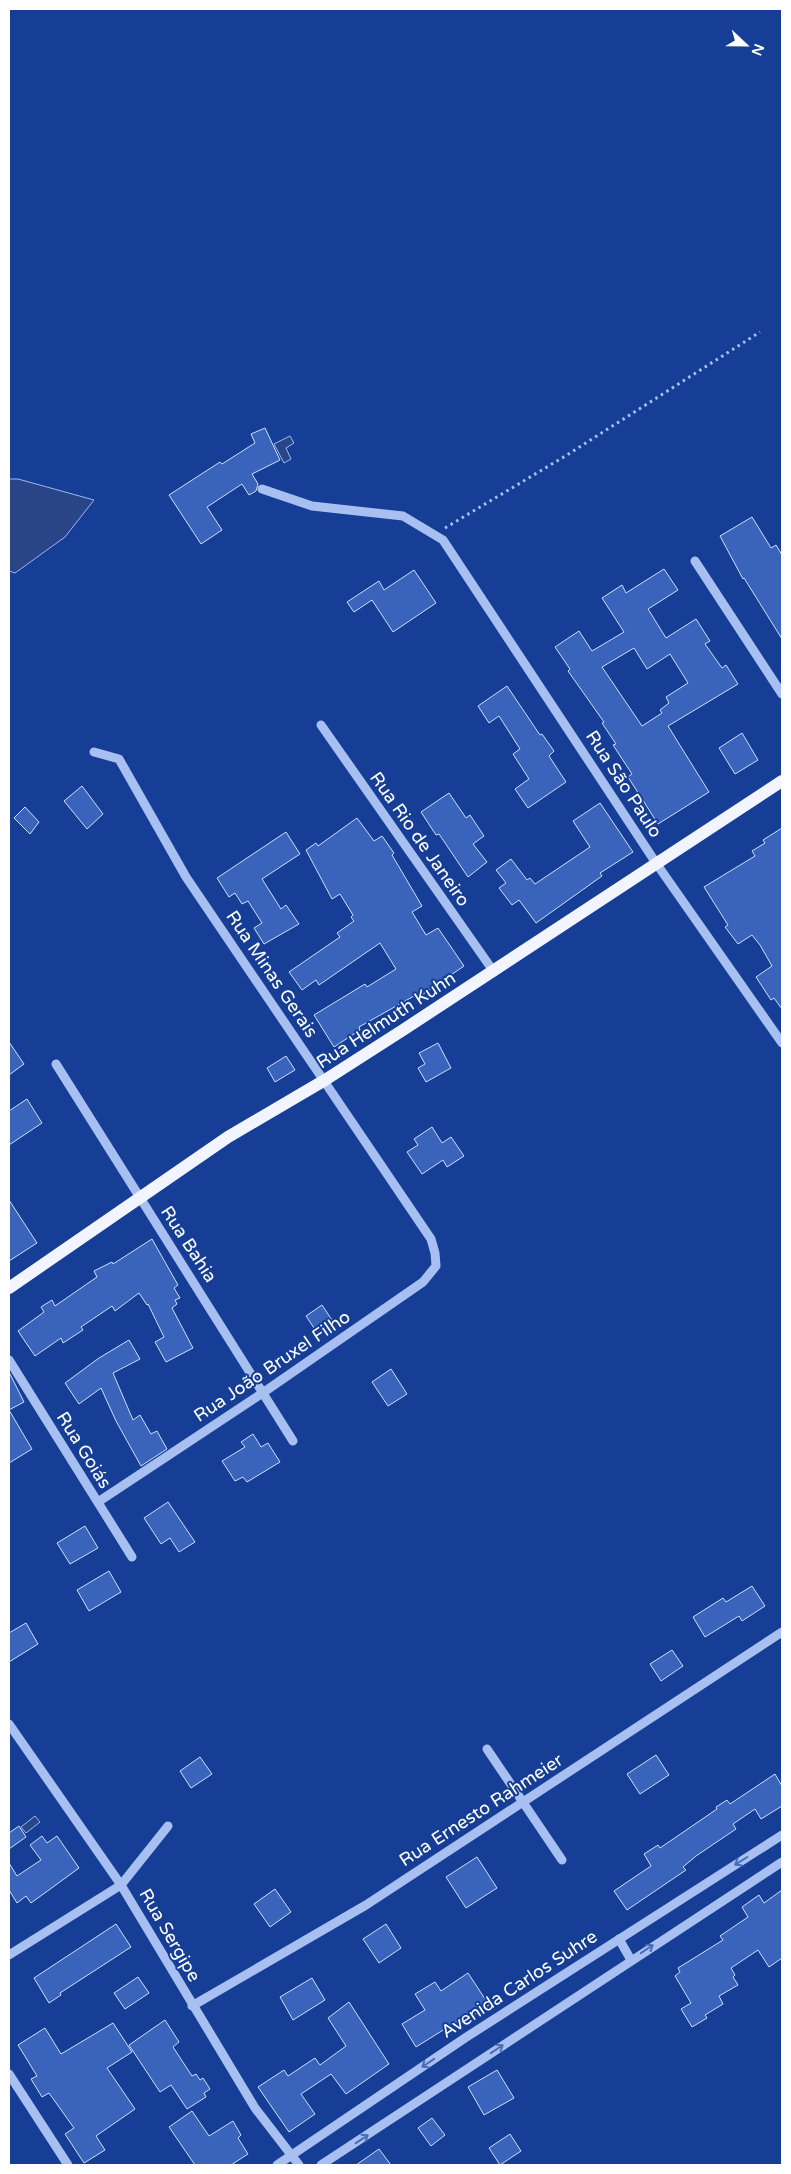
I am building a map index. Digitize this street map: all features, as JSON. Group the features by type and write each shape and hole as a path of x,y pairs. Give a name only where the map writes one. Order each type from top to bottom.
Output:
{"main road":[{"name":"Rua Helmuth Kuhn","path":"9,1288 228,1138 325,1080 494,972 782,781"}],"street":[{"path":"262,489 312,506 403,516 434,535"},
{"name":"Rua São Paulo","path":"434,535 444,540 656,863 782,1042"},
{"path":"695,561 782,694"},
{"name":"Rua Rio de Janeiro","path":"321,725 494,972"},
{"name":"Rua Minas Gerais","path":"94,752 119,759 186,877 431,1239"},
{"name":"Rua Bahia","path":"56,1064 264,1392 293,1441"},
{"name":"Rua João Bruxel Filho","path":"98,1502 264,1392 423,1282 436,1266 431,1239"},
{"name":"Rua Goiás","path":"9,1360 132,1558"},
{"name":"Rua Ernesto Rahmeier","path":"192,2006 366,1905 782,1632"},
{"name":"Rua Sergipe","path":"9,1724 121,1885 255,2108 299,2165"},
{"path":"488,1749 562,1860"},
{"path":"9,1955 121,1885 168,1826"},
{"name":"Avenida Carlos Suhre","path":"277,2165 465,2038 782,1835"},
{"path":"321,2165 782,1862"},
{"path":"619,1939 631,1960"},
{"path":"9,2074 68,2165"}],"path":[{"path":"434,535 575,450 760,332"}],"water":[{"path":"290,436 294,443 286,448 291,459 284,463 274,444"},
{"path":"9,479 18,479 94,500 65,537 15,573 9,571"},
{"path":"35,1816 40,1822 26,1833 21,1827"}],"building":[{"path":"265,428 280,460 252,474 258,484 256,491 249,495 242,484 207,507 222,530 201,544 169,495 220,462 222,464 255,443 251,434"},
{"path":"752,517 771,548 776,545 782,555 782,639 743,579 720,536"},
{"path":"664,569 678,590 648,609 666,638 696,619 710,641 705,644 722,668 726,665 738,684 668,726 709,792 658,824 628,777 632,774 613,745 616,744 602,723 604,722 568,671 570,669 555,647 579,631 592,651 624,632 602,598 622,585 626,593","holes":["634,648 647,669 670,654 688,683 666,697 669,703 660,710 662,713 642,726 602,667"]},
{"path":"414,570 436,603 393,632 372,600 354,612 347,602 379,581 384,590"},
{"path":"507,686 540,735 542,734 554,751 549,756 566,782 528,808 515,789 529,779 513,754 520,749 499,716 489,723 478,706"},
{"path":"742,733 758,760 735,774 719,748"},
{"path":"82,786 103,814 87,829 64,801"},
{"path":"449,793 466,818 470,815 484,836 473,844 487,862 468,877 439,834 436,835 421,812"},
{"path":"600,803 633,852 600,873 602,876 536,923 519,900 512,905 499,888 506,883 496,870 511,859 527,880 530,878 535,884 590,847 573,821"},
{"path":"25,807 39,822 30,834 14,818"},
{"path":"357,818 374,841 382,836 394,853 392,855 422,906 412,912 426,935 438,928 464,966 416,999 414,996 359,1027 360,1030 334,1047 314,1015 365,984 367,987 396,969 380,943 319,985 316,980 302,990 289,972 340,937 337,933 354,921 351,917 353,915 340,894 332,899 306,850 316,843 318,846"},
{"path":"782,828 782,1009 774,998 771,1000 756,977 772,966 760,945 752,935 738,944 725,927 728,925 704,887 755,856 752,851 765,843 763,840"},
{"path":"286,832 300,854 262,879 281,909 286,905 299,924 264,944 254,928 262,923 248,901 242,904 235,893 229,897 217,878"},
{"path":"9,1042 24,1064 9,1075"},
{"path":"438,1043 451,1068 426,1082 418,1068 425,1064 419,1053"},
{"path":"286,1056 295,1070 275,1082 267,1068"},
{"path":"27,1099 42,1123 9,1145 9,1111"},
{"path":"432,1127 442,1143 451,1137 464,1156 447,1167 443,1160 422,1174 407,1152 418,1145 414,1139"},
{"path":"9,1200 37,1243 9,1261"},
{"path":"152,1239 178,1285 174,1288 180,1298 175,1300 177,1304 172,1308 193,1348 166,1362 155,1342 164,1337 148,1304 139,1293 115,1311 112,1306 81,1327 83,1330 63,1343 61,1338 35,1356 18,1331 44,1312 41,1307 52,1300 55,1306 97,1277 94,1271 112,1262 113,1264"},
{"path":"322,1305 334,1323 318,1334 306,1316"},
{"path":"129,1340 140,1359 113,1373 133,1420 140,1415 151,1434 157,1431 167,1449 141,1466 116,1421 101,1388 79,1404 65,1383 99,1358"},
{"path":"391,1369 407,1394 388,1406 372,1382"},
{"path":"9,1372 24,1402 9,1410"},
{"path":"9,1410 32,1449 9,1463"},
{"path":"253,1434 261,1447 268,1443 280,1462 247,1482 243,1477 235,1481 222,1461 245,1447 241,1442"},
{"path":"168,1502 195,1542 179,1552 170,1538 161,1544 144,1518"},
{"path":"85,1526 98,1548 70,1564 57,1543"},
{"path":"109,1571 121,1592 89,1611 77,1590"},
{"path":"752,1586 765,1606 742,1621 739,1616 705,1637 693,1617 723,1598 726,1602"},
{"path":"26,1623 38,1644 9,1662 9,1633"},
{"path":"672,1650 683,1666 661,1681 650,1664"},
{"path":"656,1755 669,1775 640,1794 627,1774"},
{"path":"200,1757 212,1774 191,1788 180,1771"},
{"path":"775,1774 782,1786 782,1806 761,1819 755,1809 733,1824 736,1829 683,1867 686,1870 627,1910 614,1891 651,1866 644,1854 658,1845 660,1848 717,1809 716,1807 727,1800 730,1804"},
{"path":"19,1826 26,1837 9,1849 9,1833"},
{"path":"42,1836 47,1843 57,1836 79,1868 31,1903 26,1896 17,1903 9,1890 9,1863 17,1876 41,1860 30,1845"},
{"path":"477,1857 497,1888 466,1908 446,1877"},
{"path":"275,1889 291,1912 270,1927 254,1904"},
{"path":"782,1890 782,1958 769,1967 758,1950 731,1968 735,1975 733,1977 738,1985 719,1996 723,2004 705,2015 707,2018 692,2027 681,2009 691,2003 675,1976 680,1972 678,1968 723,1940 720,1936 748,1917 742,1907 759,1895 764,1903"},
{"path":"116,1924 131,1947 60,1993 61,1995 49,2003 34,1978"},
{"path":"386,1924 401,1948 379,1963 363,1939"},
{"path":"468,1973 489,2005 466,2020 464,2017 416,2047 402,2024 425,2010 415,1994 435,1982 441,1991"},
{"path":"138,1977 149,1993 125,2009 114,1993"},
{"path":"312,1978 325,2000 293,2020 280,1997"},
{"path":"349,2002 389,2064 346,2094 331,2074 301,2094 315,2114 289,2132 258,2087 284,2070 288,2076 315,2058 320,2065 346,2046 328,2018"},
{"path":"165,2020 179,2042 173,2047 192,2076 196,2074 200,2080 203,2078 210,2089 204,2093 206,2097 187,2109 171,2085 160,2092 129,2045"},
{"path":"113,2023 132,2052 107,2068 135,2109 96,2136 105,2150 84,2163 65,2134 74,2128 49,2093 42,2097 31,2079 37,2076 18,2045 45,2028 61,2054"},
{"path":"497,2070 514,2098 484,2115 468,2087"},
{"path":"192,2111 209,2136 233,2121 241,2135 238,2138 248,2154 231,2165 195,2165 169,2127"},
{"path":"432,2118 445,2135 431,2146 418,2128"},
{"path":"510,2134 521,2151 500,2165 489,2148"},
{"path":"379,2149 391,2165 356,2165"}]}
